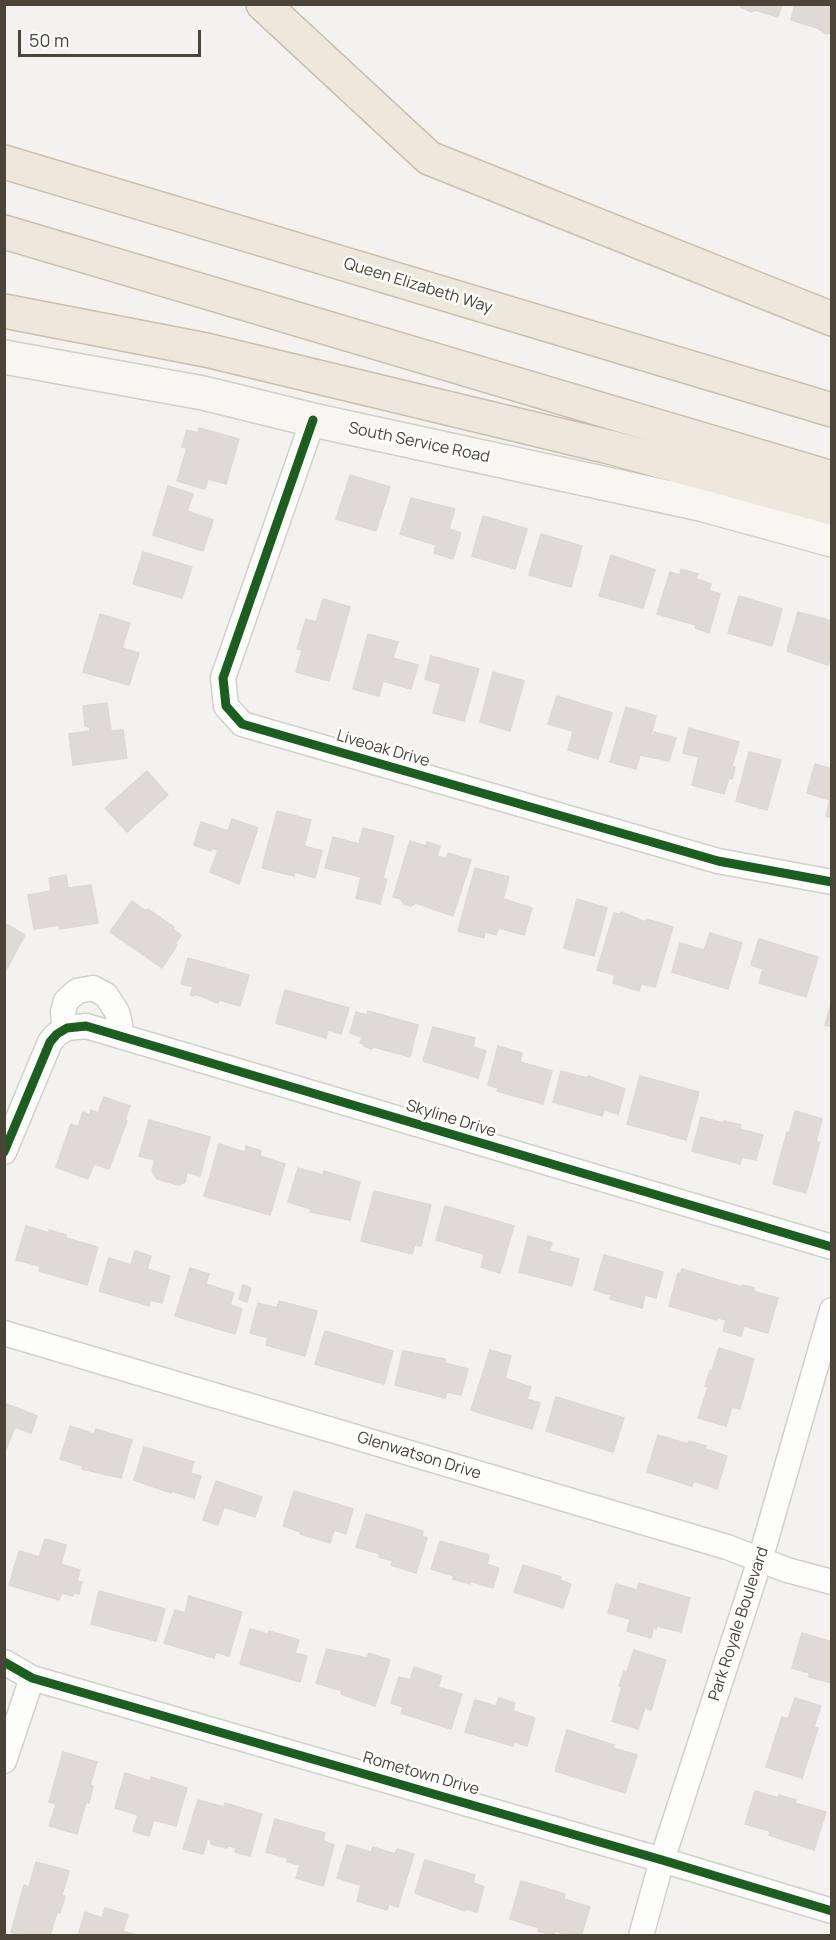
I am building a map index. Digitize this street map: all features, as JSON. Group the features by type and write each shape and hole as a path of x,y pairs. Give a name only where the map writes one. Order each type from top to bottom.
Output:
{"highway":[{"path":"262,4 429,158 831,319"},
{"name":"Queen Elizabeth Way","path":"4,162 831,410"},
{"path":"4,232 831,478"},
{"path":"4,311 229,356 609,447 831,508"}],"main road":[{"name":"South Service Road","path":"4,357 203,393 314,420 704,505 831,540"}],"street":[{"name":"Liveoak Drive","path":"314,420 223,678 226,705 242,724 718,861 831,882"},
{"path":"4,1152 47,1047 53,1037 63,1030 63,1012 66,1001 77,991 93,988 106,995 117,1012 120,1036"},
{"name":"Skyline Drive","path":"63,1030 74,1026 86,1026 831,1247"},
{"name":"Park Royale Boulevard","path":"641,1935 662,1860 760,1560 831,1310"},
{"name":"Glenwatson Drive","path":"4,1333 704,1540 787,1570 831,1582"},
{"name":"Rometown Drive","path":"4,1662 32,1678 831,1911"},
{"path":"4,1761 32,1678"}],"building":[{"path":"739,4 782,4 778,17 755,10 752,12 742,8"},
{"path":"795,4 832,4 832,33 826,34 817,28 791,20"},
{"path":"199,428 239,439 226,484 208,479 205,489 177,481 187,448 182,447 187,430 198,433"},
{"path":"350,475 390,487 376,531 336,519"},
{"path":"168,486 193,494 187,511 213,520 203,551 153,535"},
{"path":"411,498 455,509 449,529 461,533 453,559 434,553 436,545 400,534"},
{"path":"483,516 527,529 515,569 472,556"},
{"path":"541,534 582,546 571,587 529,575"},
{"path":"143,552 192,567 182,598 133,584"},
{"path":"611,555 655,570 643,608 599,596"},
{"path":"681,569 698,574 696,579 711,584 709,590 720,594 709,633 695,628 696,625 657,614 670,572 680,575"},
{"path":"739,596 782,609 772,646 728,633"},
{"path":"323,599 350,607 329,681 296,672 302,650 297,649 306,619 316,622"},
{"path":"798,612 832,621 832,651 828,665 787,651"},
{"path":"100,614 130,623 122,648 139,653 129,685 83,672"},
{"path":"368,634 398,642 393,658 418,665 411,689 383,681 379,696 353,689"},
{"path":"431,656 479,669 464,721 433,713 441,684 425,679"},
{"path":"493,672 524,681 510,731 480,722"},
{"path":"557,696 612,713 598,759 568,750 573,731 548,724"},
{"path":"107,703 111,731 123,730 127,758 73,765 69,734 90,731 89,726 85,726 83,706"},
{"path":"626,707 656,716 651,735 654,736 654,732 676,738 669,761 640,755 636,769 610,762"},
{"path":"689,728 739,742 732,766 735,767 732,779 729,778 724,794 692,785 699,757 683,753"},
{"path":"749,752 781,760 767,810 736,801"},
{"path":"815,764 832,769 832,818 826,816 830,800 807,793"},
{"path":"147,771 168,795 127,832 105,808"},
{"path":"277,811 311,820 304,846 322,851 315,878 295,872 294,876 262,868"},
{"path":"232,819 258,828 239,884 210,872 218,850 212,848 211,851 194,845 201,822 228,831"},
{"path":"363,828 394,836 383,878 387,879 380,904 356,898 361,877 325,868 333,837 359,844"},
{"path":"410,841 426,846 427,842 440,846 437,856 446,859 448,853 471,860 453,916 416,903 411,906 404,904 401,899 393,897"},
{"path":"475,868 509,877 503,899 532,908 524,935 499,928 496,935 485,932 484,938 458,931"},
{"path":"66,875 68,888 91,885 98,923 60,929 59,925 34,929 28,895 51,891 49,878"},
{"path":"577,899 607,908 594,956 564,948"},
{"path":"132,901 174,927 173,929 181,935 162,968 110,932"},
{"path":"621,912 646,922 647,919 673,927 655,987 641,984 639,991 613,983 615,975 597,970 614,913 620,914"},
{"path":"4,923 25,935 4,974"},
{"path":"710,933 742,943 728,989 672,972 680,943 704,950"},
{"path":"759,939 818,957 806,997 759,983 763,969 751,965"},
{"path":"188,958 249,975 240,1006 219,1000 218,1003 195,994 190,995 193,987 181,984"},
{"path":"285,990 349,1008 341,1034 328,1030 326,1038 276,1023"},
{"path":"832,1001 832,1027 825,1025"},
{"path":"368,1011 418,1025 410,1057 374,1047 371,1049 360,1043 362,1037 350,1033 356,1012 367,1015"},
{"path":"433,1027 475,1038 473,1047 486,1051 478,1078 423,1061"},
{"path":"498,1046 522,1053 520,1062 552,1071 543,1104 497,1091 498,1088 488,1085"},
{"path":"561,1071 587,1078 588,1076 625,1089 618,1114 604,1110 602,1116 553,1102"},
{"path":"640,1076 699,1092 686,1140 627,1124"},
{"path":"104,1097 130,1106 125,1120 127,1121 109,1169 94,1164 88,1179 56,1167 71,1124 78,1127 83,1112 89,1115 91,1110 98,1113"},
{"path":"795,1111 822,1119 816,1142 820,1142 806,1193 773,1184"},
{"path":"701,1117 741,1125 740,1129 763,1135 756,1160 742,1157 740,1164 692,1151"},
{"path":"149,1120 210,1137 200,1176 187,1172 185,1182 178,1185 157,1179 152,1171 155,1160 139,1156"},
{"path":"219,1144 245,1152 246,1146 261,1151 260,1156 285,1164 270,1215 204,1196"},
{"path":"298,1168 323,1175 324,1171 360,1182 350,1220 310,1212 311,1209 288,1202"},
{"path":"374,1191 431,1205 421,1246 415,1245 412,1254 361,1241"},
{"path":"445,1206 514,1226 500,1273 481,1267 484,1254 436,1240"},
{"path":"26,1226 49,1233 49,1230 66,1235 66,1238 98,1247 87,1285 39,1271 40,1266 16,1260"},
{"path":"528,1236 552,1243 549,1251 579,1259 572,1286 519,1272"},
{"path":"135,1251 151,1256 147,1269 170,1276 162,1303 150,1300 149,1306 99,1291 109,1258 131,1265"},
{"path":"604,1255 663,1272 656,1298 645,1295 642,1308 610,1299 611,1295 594,1290"},
{"path":"190,1268 209,1274 206,1284 234,1293 230,1305 242,1309 235,1334 175,1316"},
{"path":"682,1269 742,1287 743,1285 754,1288 753,1291 778,1298 768,1333 744,1326 741,1336 723,1331 726,1320 718,1318 717,1320 669,1306 678,1273 680,1274"},
{"path":"243,1285 251,1288 247,1302 239,1299"},
{"path":"279,1301 317,1311 305,1356 266,1345 268,1338 250,1333 258,1303 277,1308"},
{"path":"325,1331 393,1351 384,1384 315,1364"},
{"path":"719,1348 754,1359 740,1409 732,1407 726,1426 698,1418 708,1387 705,1386"},
{"path":"490,1350 511,1356 505,1378 531,1387 527,1399 540,1403 532,1429 471,1410"},
{"path":"403,1351 445,1359 445,1363 468,1369 461,1395 447,1392 445,1398 395,1385"},
{"path":"556,1397 624,1418 613,1452 546,1431"},
{"path":"4,1403 37,1416 31,1433 15,1427 4,1454"},
{"path":"70,1426 94,1434 96,1429 132,1440 121,1478 82,1469 83,1466 60,1459"},
{"path":"658,1435 688,1444 689,1441 706,1446 705,1449 727,1456 717,1489 694,1481 692,1486 647,1472"},
{"path":"144,1447 194,1462 190,1473 201,1476 194,1498 171,1491 171,1493 134,1480"},
{"path":"216,1481 262,1497 255,1517 224,1507 218,1525 203,1520"},
{"path":"294,1491 353,1509 346,1534 334,1530 330,1543 283,1526"},
{"path":"366,1514 423,1531 422,1536 427,1538 416,1573 391,1565 393,1561 379,1557 380,1554 356,1547"},
{"path":"45,1539 66,1545 61,1564 80,1570 77,1581 82,1582 79,1594 74,1593 73,1596 62,1593 59,1600 9,1585 19,1551 39,1557"},
{"path":"440,1541 489,1555 487,1564 499,1568 493,1588 453,1579 454,1576 431,1569"},
{"path":"523,1565 561,1577 560,1580 571,1584 563,1608 514,1592"},
{"path":"639,1583 690,1598 681,1632 657,1626 656,1629 653,1628 651,1638 627,1631 630,1619 608,1613 616,1584 637,1590"},
{"path":"99,1591 165,1609 156,1641 91,1624"},
{"path":"189,1596 242,1612 229,1656 216,1652 214,1658 164,1643 175,1610 185,1613"},
{"path":"250,1629 268,1634 269,1631 299,1640 295,1653 307,1656 300,1682 240,1664"},
{"path":"802,1633 832,1642 832,1683 809,1677 809,1673 792,1668"},
{"path":"327,1649 367,1658 369,1653 390,1660 375,1706 341,1694 342,1691 316,1683"},
{"path":"634,1650 666,1660 651,1710 645,1708 638,1729 612,1721 622,1687 619,1686 624,1671 627,1672"},
{"path":"414,1667 442,1676 438,1687 462,1694 451,1729 401,1713 403,1707 391,1703 399,1677 410,1680"},
{"path":"499,1698 515,1703 513,1711 535,1718 527,1746 514,1742 513,1746 465,1732 475,1700 496,1706"},
{"path":"795,1698 821,1706 814,1727 818,1728 802,1778 766,1767 782,1717 788,1719"},
{"path":"567,1730 637,1755 625,1793 555,1771"},
{"path":"63,1752 97,1762 90,1785 93,1786 89,1803 86,1802 77,1834 49,1826 56,1804 49,1802"},
{"path":"125,1773 150,1781 151,1777 187,1788 176,1826 154,1820 149,1836 133,1831 138,1815 115,1808"},
{"path":"755,1791 778,1798 779,1795 796,1800 795,1803 826,1812 814,1850 769,1835 770,1831 745,1824"},
{"path":"198,1800 224,1807 225,1803 262,1814 250,1856 235,1852 236,1848 211,1844 211,1840 207,1839 203,1854 183,1849"},
{"path":"275,1819 325,1833 323,1841 334,1845 323,1886 296,1878 300,1865 287,1862 287,1858 266,1852"},
{"path":"347,1845 371,1852 373,1847 395,1854 397,1849 414,1854 398,1907 389,1904 387,1910 357,1901 361,1885 337,1878"},
{"path":"425,1860 475,1875 473,1883 484,1887 477,1912 466,1909 465,1911 415,1893"},
{"path":"36,1862 69,1871 62,1895 65,1896 60,1913 57,1912 50,1936 24,1936 11,1932 24,1885 29,1887"},
{"path":"521,1881 565,1894 564,1899 590,1907 581,1936 569,1936 555,1931 554,1935 510,1919"},
{"path":"105,1908 128,1915 123,1931 138,1936 78,1936 85,1912 102,1918"}],"cycle path":[{"path":"313,420 223,678 226,706 242,724 718,861 832,882"},
{"path":"4,1152 50,1042 67,1028 86,1026 832,1247"},
{"path":"4,1662 32,1678 832,1911"}]}
